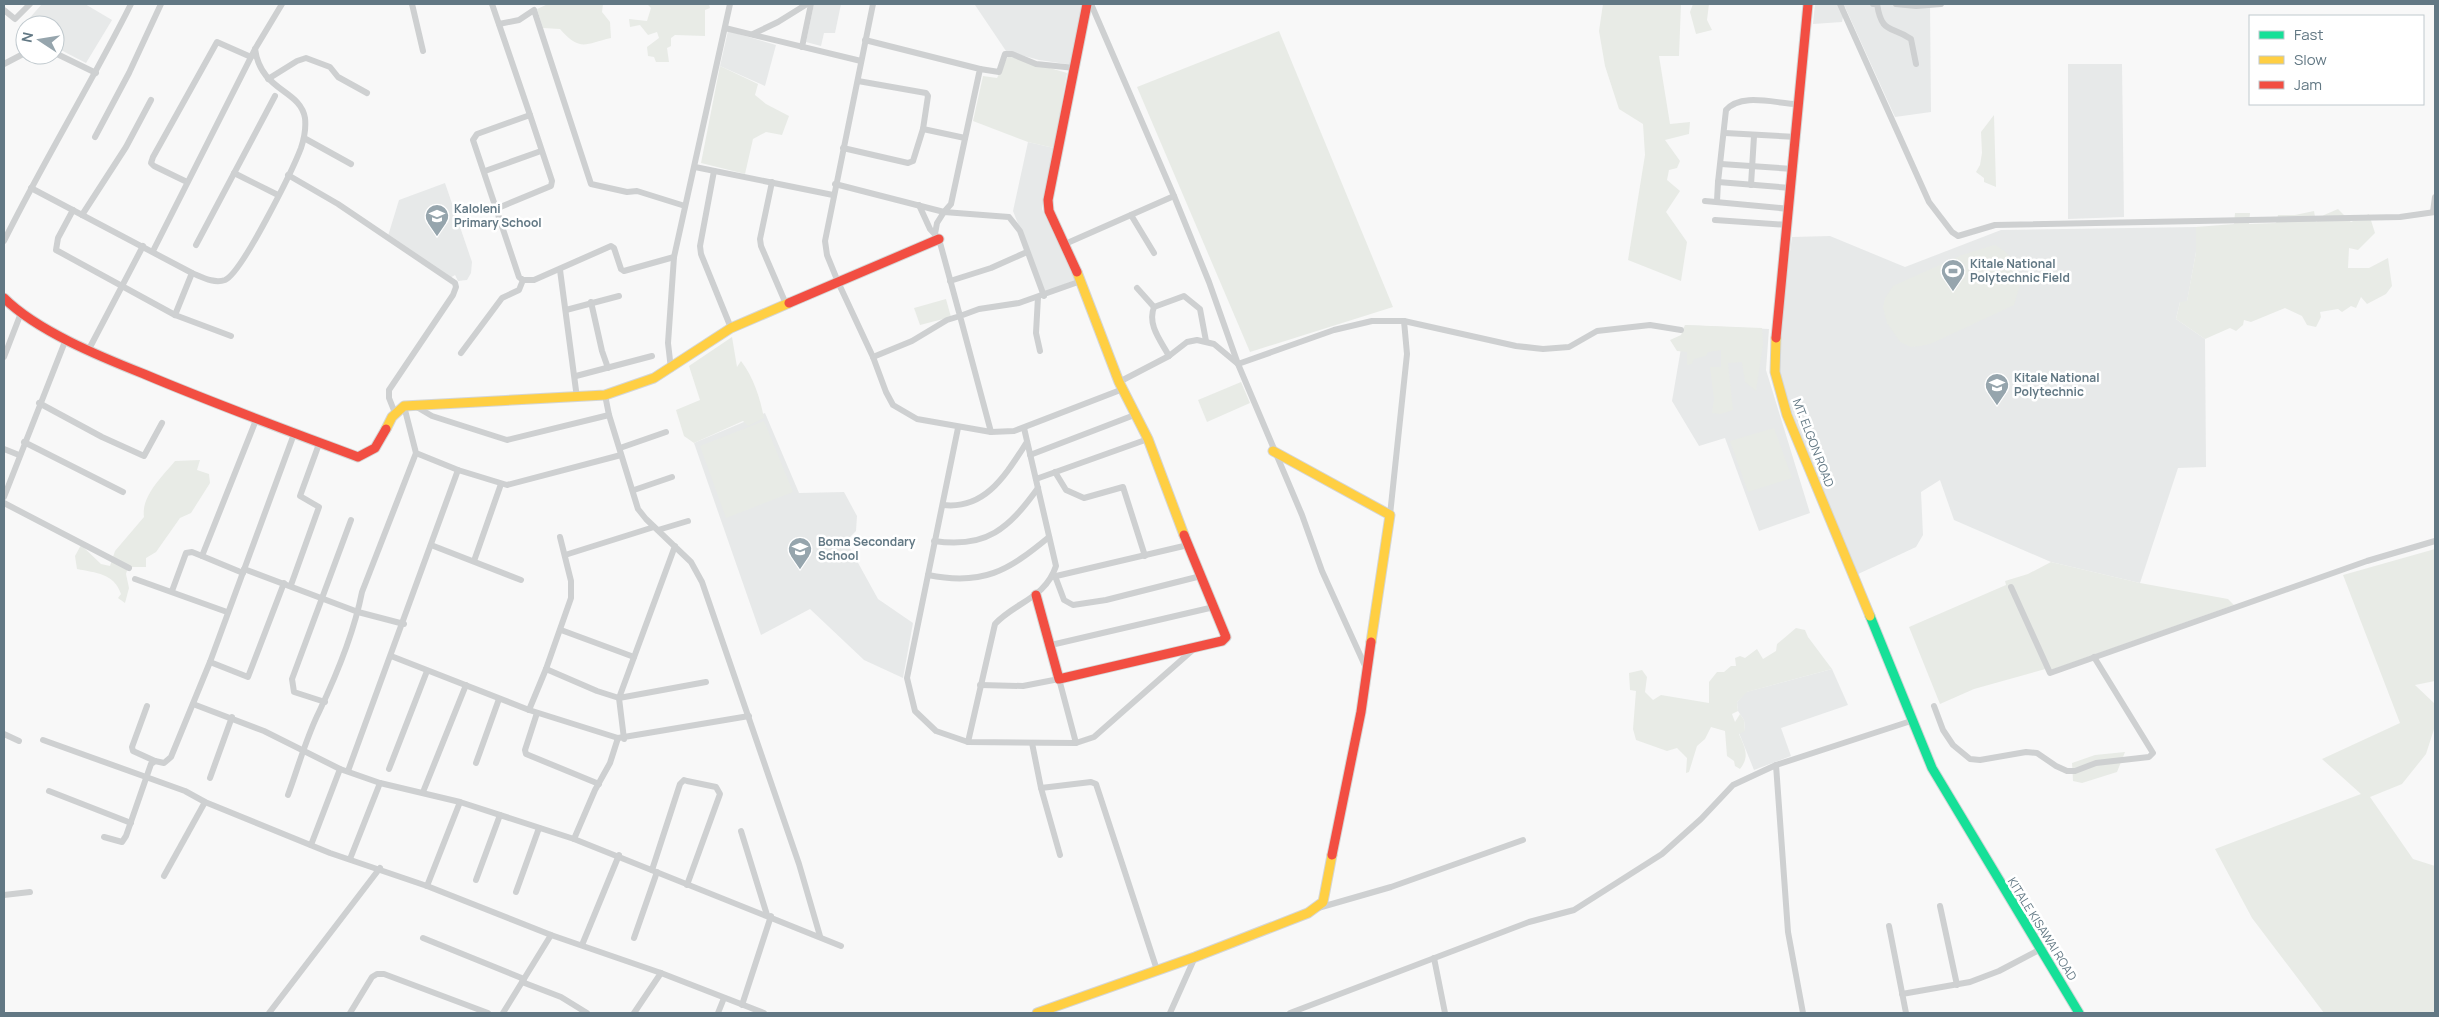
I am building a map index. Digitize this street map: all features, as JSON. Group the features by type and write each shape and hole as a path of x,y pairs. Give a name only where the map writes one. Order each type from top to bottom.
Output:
{"street":[{"path":"4,10 15,19 30,4"},
{"path":"4,241 31,188 96,73 131,4"},
{"path":"95,137 129,73 161,4"},
{"path":"153,251 255,49 282,4"},
{"path":"412,4 423,50"},
{"path":"492,4 552,181 551,186 498,208"},
{"path":"672,369 668,343 674,257 730,4"},
{"path":"753,34 778,22 807,4"},
{"path":"802,47 811,4"},
{"path":"873,4 835,184 825,241 838,282 874,357 893,405 917,419 958,428 1006,432 1024,428 1121,385 1169,356 1188,342 1214,344 1238,364"},
{"path":"980,685 1023,686 1058,679 1225,640 1226,634 1188,545 1148,439 1121,385 1081,281 1049,210 1048,200 1089,4"},
{"path":"1089,4 1174,196 1209,282 1238,364 1273,451 1302,515 1322,571 1366,668"},
{"name":"MT. ELGON ROAD","path":"1808,4 1797,138 1776,338 1776,382 1787,415 1898,684 1911,721 1920,736 1932,768 1944,791 1985,858"},
{"path":"1840,4 1929,202 1952,232 1958,236 1995,225 2400,217 2434,212 2435,197"},
{"path":"1876,4 1879,15 1888,29 1911,39 1916,64"},
{"path":"1896,4 1916,6 1942,4"},
{"path":"499,24 519,20 534,10 591,184 626,192 637,191 685,206"},
{"path":"725,28 861,61"},
{"path":"865,40 999,72 1005,54 1012,54 1036,64 1075,68"},
{"path":"187,182 154,166 151,163 153,157 218,42 251,58"},
{"path":"31,188 192,273 217,282 227,279 259,232 288,175 304,138 305,118 297,101 268,79 260,70 255,49"},
{"path":"65,58 96,73"},
{"path":"268,79 297,61 306,58 330,67 338,77 367,93"},
{"path":"980,69 951,204 937,223 937,236 991,432"},
{"path":"843,148 908,163 913,161 923,129 928,96 926,93 858,81"},
{"path":"196,245 275,96"},
{"path":"82,215 126,147 151,100"},
{"path":"1717,200 1726,110 1734,102 1744,100 1799,104"},
{"path":"523,280 517,272 498,208 473,140 474,136 530,115"},
{"path":"923,129 965,138"},
{"path":"1725,133 1797,138"},
{"path":"1751,185 1754,136"},
{"path":"304,138 351,164"},
{"path":"484,171 541,151"},
{"path":"1720,164 1793,169"},
{"path":"695,167 833,195"},
{"path":"714,172 701,239 701,254 731,328"},
{"path":"234,173 278,195"},
{"path":"288,175 338,204 455,283 456,287 453,295 389,390 389,398 395,413"},
{"path":"772,182 760,239 761,246 786,304"},
{"path":"1718,182 1791,188"},
{"path":"835,184 944,212 1009,217 1020,231 1041,297 1036,332 1040,351"},
{"path":"1065,244 1174,196"},
{"path":"1705,201 1717,200 1790,208"},
{"path":"918,205 930,229 937,236"},
{"path":"73,210 58,238 56,250 175,315 230,336"},
{"path":"1131,215 1154,253"},
{"path":"1715,220 1788,225"},
{"path":"4,298 21,313 88,351 256,420 358,457 367,456 382,439 395,413 409,405 577,398 605,395 628,389 672,369 702,345 731,328 838,282 937,236"},
{"path":"88,351 143,246"},
{"path":"523,280 534,280 560,270 611,246 614,247 621,269 624,271 674,257"},
{"path":"950,281 991,268 1027,252"},
{"path":"560,270 576,376 577,398"},
{"path":"175,315 192,273"},
{"path":"461,353 502,298 519,290 523,280"},
{"path":"874,357 912,341 947,320 979,309 1041,297 1081,281"},
{"path":"1137,288 1154,307"},
{"path":"566,310 619,296"},
{"path":"1169,356 1152,324 1151,315 1154,307 1184,296 1200,309 1206,342"},
{"path":"592,302 602,351 608,368"},
{"path":"4,357 21,313"},
{"path":"1238,364 1334,330 1372,321 1404,321 1516,346 1544,349 1569,347 1597,331 1650,325 1681,330"},
{"path":"1318,908 1326,895 1361,712 1390,515 1407,354 1404,321"},
{"path":"4,494 66,339"},
{"path":"576,376 652,356"},
{"path":"605,395 609,415 634,490 638,509 656,529 692,562 702,582 811,901 820,936"},
{"path":"40,403 102,437 144,456 162,423"},
{"path":"409,405 432,416 507,440 609,415"},
{"path":"288,795 320,710 325,702 358,612 362,592 416,453 409,405"},
{"path":"1030,455 1137,414"},
{"path":"202,556 256,420"},
{"path":"958,428 907,678 911,700 918,715 936,731 968,742 1076,743 1094,737 1196,647"},
{"path":"968,742 995,624 1003,616 1017,610 1046,586 1054,576 1056,566 1024,428"},
{"path":"620,448 666,432"},
{"path":"146,706 132,747 133,751 164,763 171,757 210,662 294,434"},
{"path":"1036,478 1148,439"},
{"path":"24,442 123,492"},
{"path":"943,505 958,507 972,503 987,494 1000,480 1027,442"},
{"path":"291,585 319,507 300,496 319,444"},
{"path":"4,448 19,454"},
{"path":"1273,451 1390,515"},
{"path":"416,453 458,470 502,484 512,484 621,455"},
{"path":"348,771 404,624 458,470"},
{"path":"1055,472 1066,490 1084,498 1123,487 1145,556"},
{"path":"634,490 672,477"},
{"path":"474,560 502,484"},
{"path":"934,541 962,544 986,538 1019,515 1038,488"},
{"path":"4,503 129,568"},
{"path":"325,702 297,694 291,684 351,520"},
{"path":"565,555 688,521"},
{"path":"928,575 966,579 1000,571 1022,560 1049,536"},
{"path":"529,710 561,630 572,589 560,537"},
{"path":"2011,587 2050,673 2367,561 2435,541"},
{"path":"1054,576 1188,545"},
{"path":"431,546 474,560 520,580"},
{"path":"574,839 621,739 619,698 675,546"},
{"path":"172,591 186,553 192,552 243,571 291,585 358,612 404,624"},
{"path":"1054,576 1064,600 1073,605 1106,600 1201,576"},
{"path":"135,579 227,612"},
{"path":"210,662 248,677 284,583"},
{"path":"1036,595 1052,645 1058,679 1076,743"},
{"path":"1052,645 1214,607"},
{"path":"561,630 634,657"},
{"path":"391,656 537,713 621,739 749,716"},
{"path":"1934,706 1943,730 1953,745 1970,759 1986,760 2026,752 2037,753 2056,766 2075,771 2096,763 2148,758 2153,753 2094,656"},
{"path":"546,669 597,691 619,698 706,682"},
{"path":"389,769 427,671"},
{"path":"423,792 466,684"},
{"path":"476,763 499,699"},
{"path":"193,704 232,717 340,769 380,783 460,802 574,839 619,855 687,885 820,936 841,946"},
{"path":"537,713 525,750 526,754 599,784"},
{"path":"210,778 232,717"},
{"path":"1290,1013 1529,922 1574,910 1662,854 1701,819 1733,785 1776,765 1911,721"},
{"path":"4,734 19,741"},
{"path":"42,740 185,791 206,802 311,845 380,868 551,935 661,973 764,1013"},
{"path":"1032,743 1041,788 1060,855"},
{"path":"104,837 122,842 131,823 152,764 155,761"},
{"path":"1776,765 1788,932 1803,1013"},
{"path":"311,845 340,769"},
{"path":"634,938 680,784 684,780 716,787 720,794 687,885"},
{"path":"1041,788 1091,782 1096,784 1157,970"},
{"path":"350,859 380,783"},
{"path":"49,791 131,823"},
{"path":"164,876 206,802"},
{"path":"427,886 460,802"},
{"path":"476,880 500,815"},
{"path":"516,892 539,828"},
{"path":"740,832 769,916 742,1005"},
{"path":"1036,1013 1195,957 1318,908 1375,892 1523,840"},
{"path":"582,945 619,855"},
{"name":"KITALE KISAWAI ROAD","path":"1985,858 2079,1013"},
{"path":"269,1013 380,868"},
{"path":"4,895 30,892"},
{"path":"1940,906 1957,984"},
{"path":"1888,926 1906,1013"},
{"path":"503,1013 551,935"},
{"path":"423,938 560,997 587,1013"},
{"path":"1902,994 1957,984 1999,971 2041,949"},
{"path":"1170,1013 1195,957"},
{"path":"1434,958 1445,1013"},
{"path":"634,1013 661,973"},
{"path":"350,1013 372,977 377,974 384,974 488,1013"},
{"path":"718,1013 724,998"}],"shaded area":[{"path":"42,4 85,4 112,20 86,63 65,52 65,15 32,15"},
{"path":"548,4 603,4 602,12 610,22 611,38 589,44 578,44 560,29 543,28 537,9"},
{"path":"647,4 709,4 710,8 705,10 705,36 675,35 671,38 671,46 667,48 669,62 656,62 654,57 648,56 647,47 659,38 657,32 648,35 640,25 630,27 629,19 647,21 651,8"},
{"path":"814,4 841,4 835,33 824,33 821,46 806,42"},
{"path":"970,4 1083,4 1081,30 1073,65 1039,60 1006,51 975,5"},
{"path":"1603,4 1681,4 1679,56 1659,56 1670,124 1690,122 1689,134 1665,140 1680,161 1677,168 1669,170 1667,180 1680,191 1666,212 1687,242 1681,281 1628,260 1645,155 1643,124 1619,109 1605,66 1599,31"},
{"path":"1693,4 1709,4 1707,20 1712,30 1696,34 1690,12"},
{"path":"1815,4 1930,4 1931,112 1895,117 1845,7 1842,22 1813,24"},
{"path":"728,31 776,45 765,86 720,66"},
{"path":"1279,31 1393,307 1250,352 1137,87"},
{"path":"1008,56 1067,73 1054,148 1028,142 973,121 983,76 997,78"},
{"path":"2068,64 2122,64 2124,217 2068,219"},
{"path":"720,66 758,84 755,95 766,104 789,116 782,135 766,132 753,139 745,174 701,163"},
{"path":"1994,115 1996,187 1984,182 1984,178 1976,172 1980,165 1982,153 1981,132"},
{"path":"1028,142 1054,148 1042,209 1075,280 1045,292 1013,211"},
{"path":"445,183 472,262 471,273 467,280 458,281 455,275 450,278 388,236 399,200"},
{"path":"2338,209 2351,222 2369,214 2375,233 2358,250 2349,248 2348,268 2369,268 2388,258 2392,286 2386,294 2367,304 2361,297 2356,308 2351,306 2342,312 2338,309 2320,312 2321,317 2316,327 2307,325 2302,316 2285,308 2251,322 2244,320 2243,325 2236,331 2230,328 2205,339 2176,319 2180,302 2187,301 2196,252 2196,227 2234,224 2235,213 2250,213 2249,224 2276,223 2278,215 2295,215 2314,211 2316,222 2324,215"},
{"name":"Kitale National Polytechnic","path":"2196,227 2196,252 2187,302 2180,302 2176,319 2205,339 2206,467 2178,468 2140,583 2051,562 1954,520 1940,480 1921,492 1923,535 1916,547 1856,575 1799,436 1778,375 1780,327 1792,237 1830,236 1905,267 2001,230"},
{"name":"Kitale National Polytechnic Field","path":"1994,245 2009,255 2016,265 2020,276 2014,305 1930,344 1911,347 1900,342 1887,323 1883,308 1885,298 1893,286 1962,255"},
{"path":"946,299 951,317 920,325 914,308"},
{"path":"1685,325 1769,329 1766,370 1810,513 1759,531 1725,438 1699,446 1672,401"},
{"path":"1685,325 1762,328 1763,344 1756,391 1745,382 1742,362 1728,363 1733,410 1720,414 1712,413 1714,399 1710,367 1721,367 1721,350 1708,352 1706,356 1694,359 1692,364 1687,365 1687,352 1677,351 1670,340 1681,335"},
{"path":"732,337 737,367 741,361 750,374 764,418 748,426 743,421 694,443 684,436 676,410 700,400 689,366"},
{"path":"1241,382 1250,403 1207,422 1198,400"},
{"name":"Boma Secondary School","path":"765,413 799,493 844,492 857,516 856,531 846,541 878,599 913,623 903,678 864,660 810,609 761,635 694,443"},
{"path":"764,421 793,492 726,518 700,446"},
{"path":"1774,428 1792,478 1748,492 1730,441"},
{"path":"200,460 197,470 209,474 210,483 191,513 180,518 156,552 146,558 146,567 128,567 126,574 129,588 125,603 118,598 121,594 118,587 109,578 97,573 77,569 75,556 81,545 101,564 110,566 115,551 144,517 146,502 153,487 175,461"},
{"path":"2435,549 2435,681 2415,685 2435,704 2435,726 2426,754 2402,784 2370,797 2413,859 2435,866 2435,1013 2324,1013 2252,918 2215,849 2361,794 2322,759 2400,723 2343,575"},
{"path":"2051,562 2140,583 2228,599 2234,605 2051,670 2049,668 1974,689 1940,704 1909,627 2006,585 2005,581 2028,574"},
{"path":"1796,628 1805,630 1808,637 1832,669 1747,692 1737,702 1738,711 1732,714 1735,722 1740,714 1744,720 1745,731 1739,734 1746,756 1740,769 1727,756 1725,731 1711,727 1705,739 1697,746 1689,772 1686,773 1687,758 1677,748 1667,751 1636,740 1633,729 1636,691 1630,690 1629,673 1642,670 1647,677 1645,692 1653,700 1661,695 1709,703 1709,682 1717,672 1724,672 1731,666 1736,666 1735,658 1740,656 1745,658 1757,649 1763,659 1776,651 1777,644"},
{"path":"1832,669 1848,705 1781,728 1791,756 1754,770 1739,733 1745,730 1744,720 1738,711 1737,702 1746,692"},
{"path":"2125,752 2117,772 2082,783 2073,781 2072,763 2095,755"}],"traffic: fast":[{"path":"1870,616 1932,768 2079,1013"}],"traffic: slow":[{"path":"1077,272 1119,382 1148,439 1184,535"},
{"path":"386,429 392,417 404,406 605,395 654,378 731,328 789,303"},
{"path":"1776,338 1775,372 1787,415 1870,616"},
{"path":"1273,451 1390,515 1371,642"},
{"path":"1037,1013 1195,957 1308,913 1323,902 1332,855"}],"traffic: jam":[{"path":"1077,272 1049,211 1048,200 1087,4"},
{"path":"1776,338 1808,4"},
{"path":"789,303 939,239"},
{"path":"4,298 18,310 51,332 90,351 197,396 358,457 375,448 386,429"},
{"path":"1036,595 1059,679 1222,641 1226,637 1184,535"},
{"path":"1332,855 1361,712 1371,642"}],"place":[{"name":"Kaloleni Primary School","path":"437,237"},
{"name":"Kitale National Polytechnic Field","path":"1953,292"},
{"name":"Kitale National Polytechnic","path":"1997,406"},
{"name":"Boma Secondary School","path":"800,570"}]}
